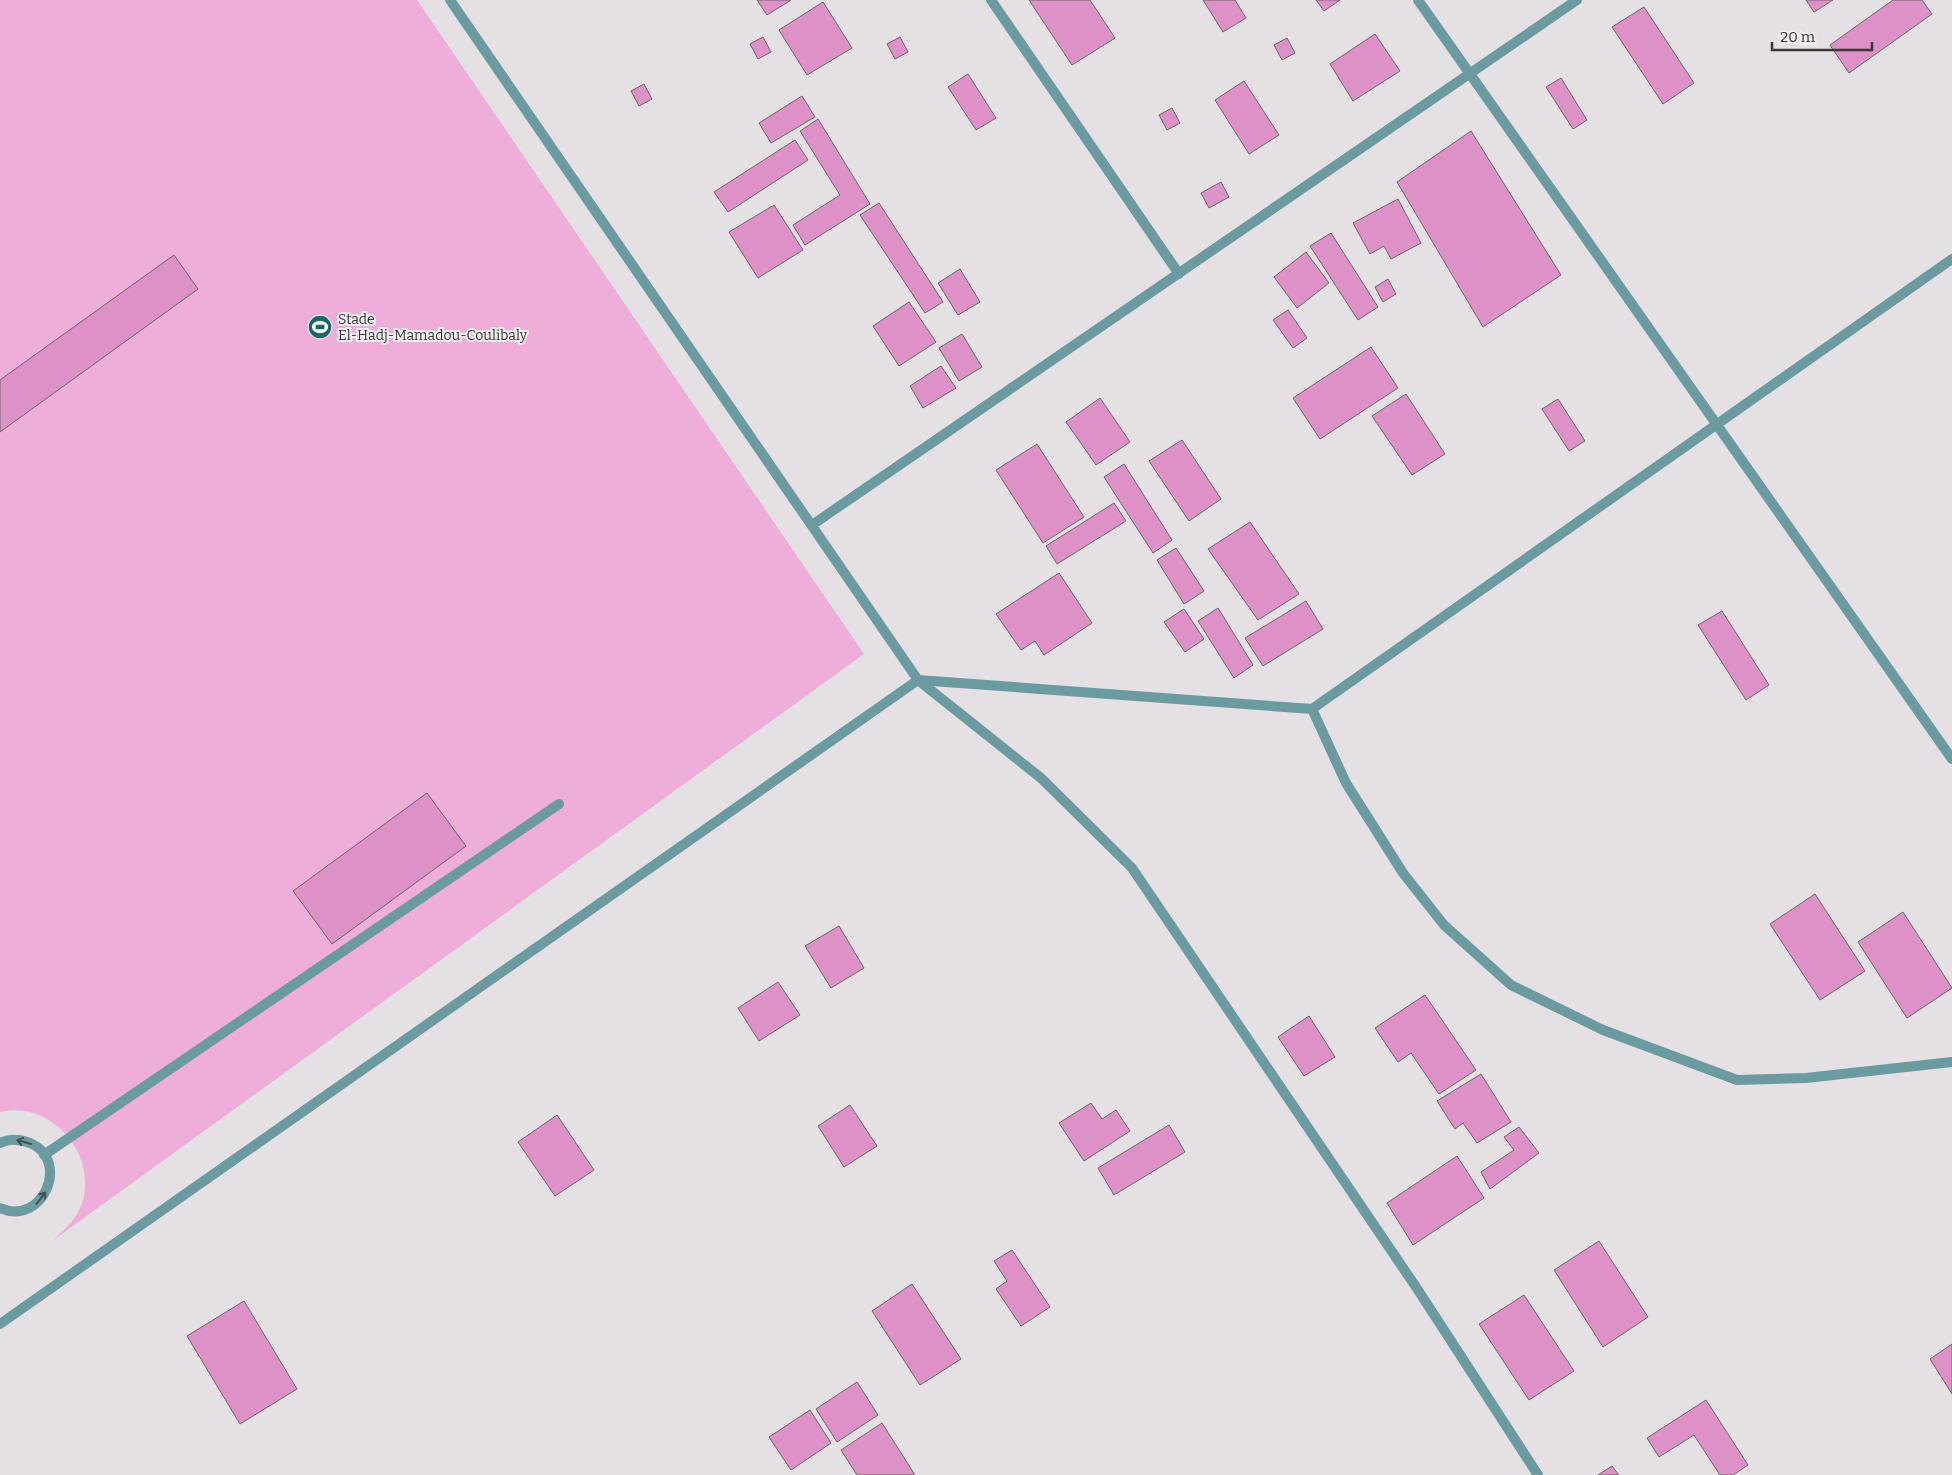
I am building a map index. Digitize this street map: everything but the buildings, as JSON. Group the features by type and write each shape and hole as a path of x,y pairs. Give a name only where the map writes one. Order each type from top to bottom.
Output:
{"street":[{"path":"450,0 918,680 1040,778 1132,868 1418,1290 1538,1475"},
{"path":"991,0 1179,274"},
{"path":"1418,0 1952,759"},
{"path":"812,525 1577,0"},
{"path":"0,1324 918,680 1312,709 1952,259"},
{"path":"1312,709 1346,783 1403,873 1444,925 1511,985 1603,1030 1737,1080 1806,1078 1952,1062"},
{"path":"44,1156 559,804"},
{"path":"0,1143 7,1140 21,1140 34,1145 44,1156 50,1169 50,1183 44,1196 34,1206 21,1211 7,1212 0,1208"}],"shaded area":[{"name":"Stade El-Hadj-Mamadou-Coulibaly","path":"0,0 417,0 864,654 52,1241 72,1221 81,1206 85,1187 84,1169 77,1151 67,1136 53,1123 37,1114 19,1110 0,1112"}],"place":[{"name":"Stade El-Hadj-Mamadou-Coulibaly","path":"320,327"}]}
